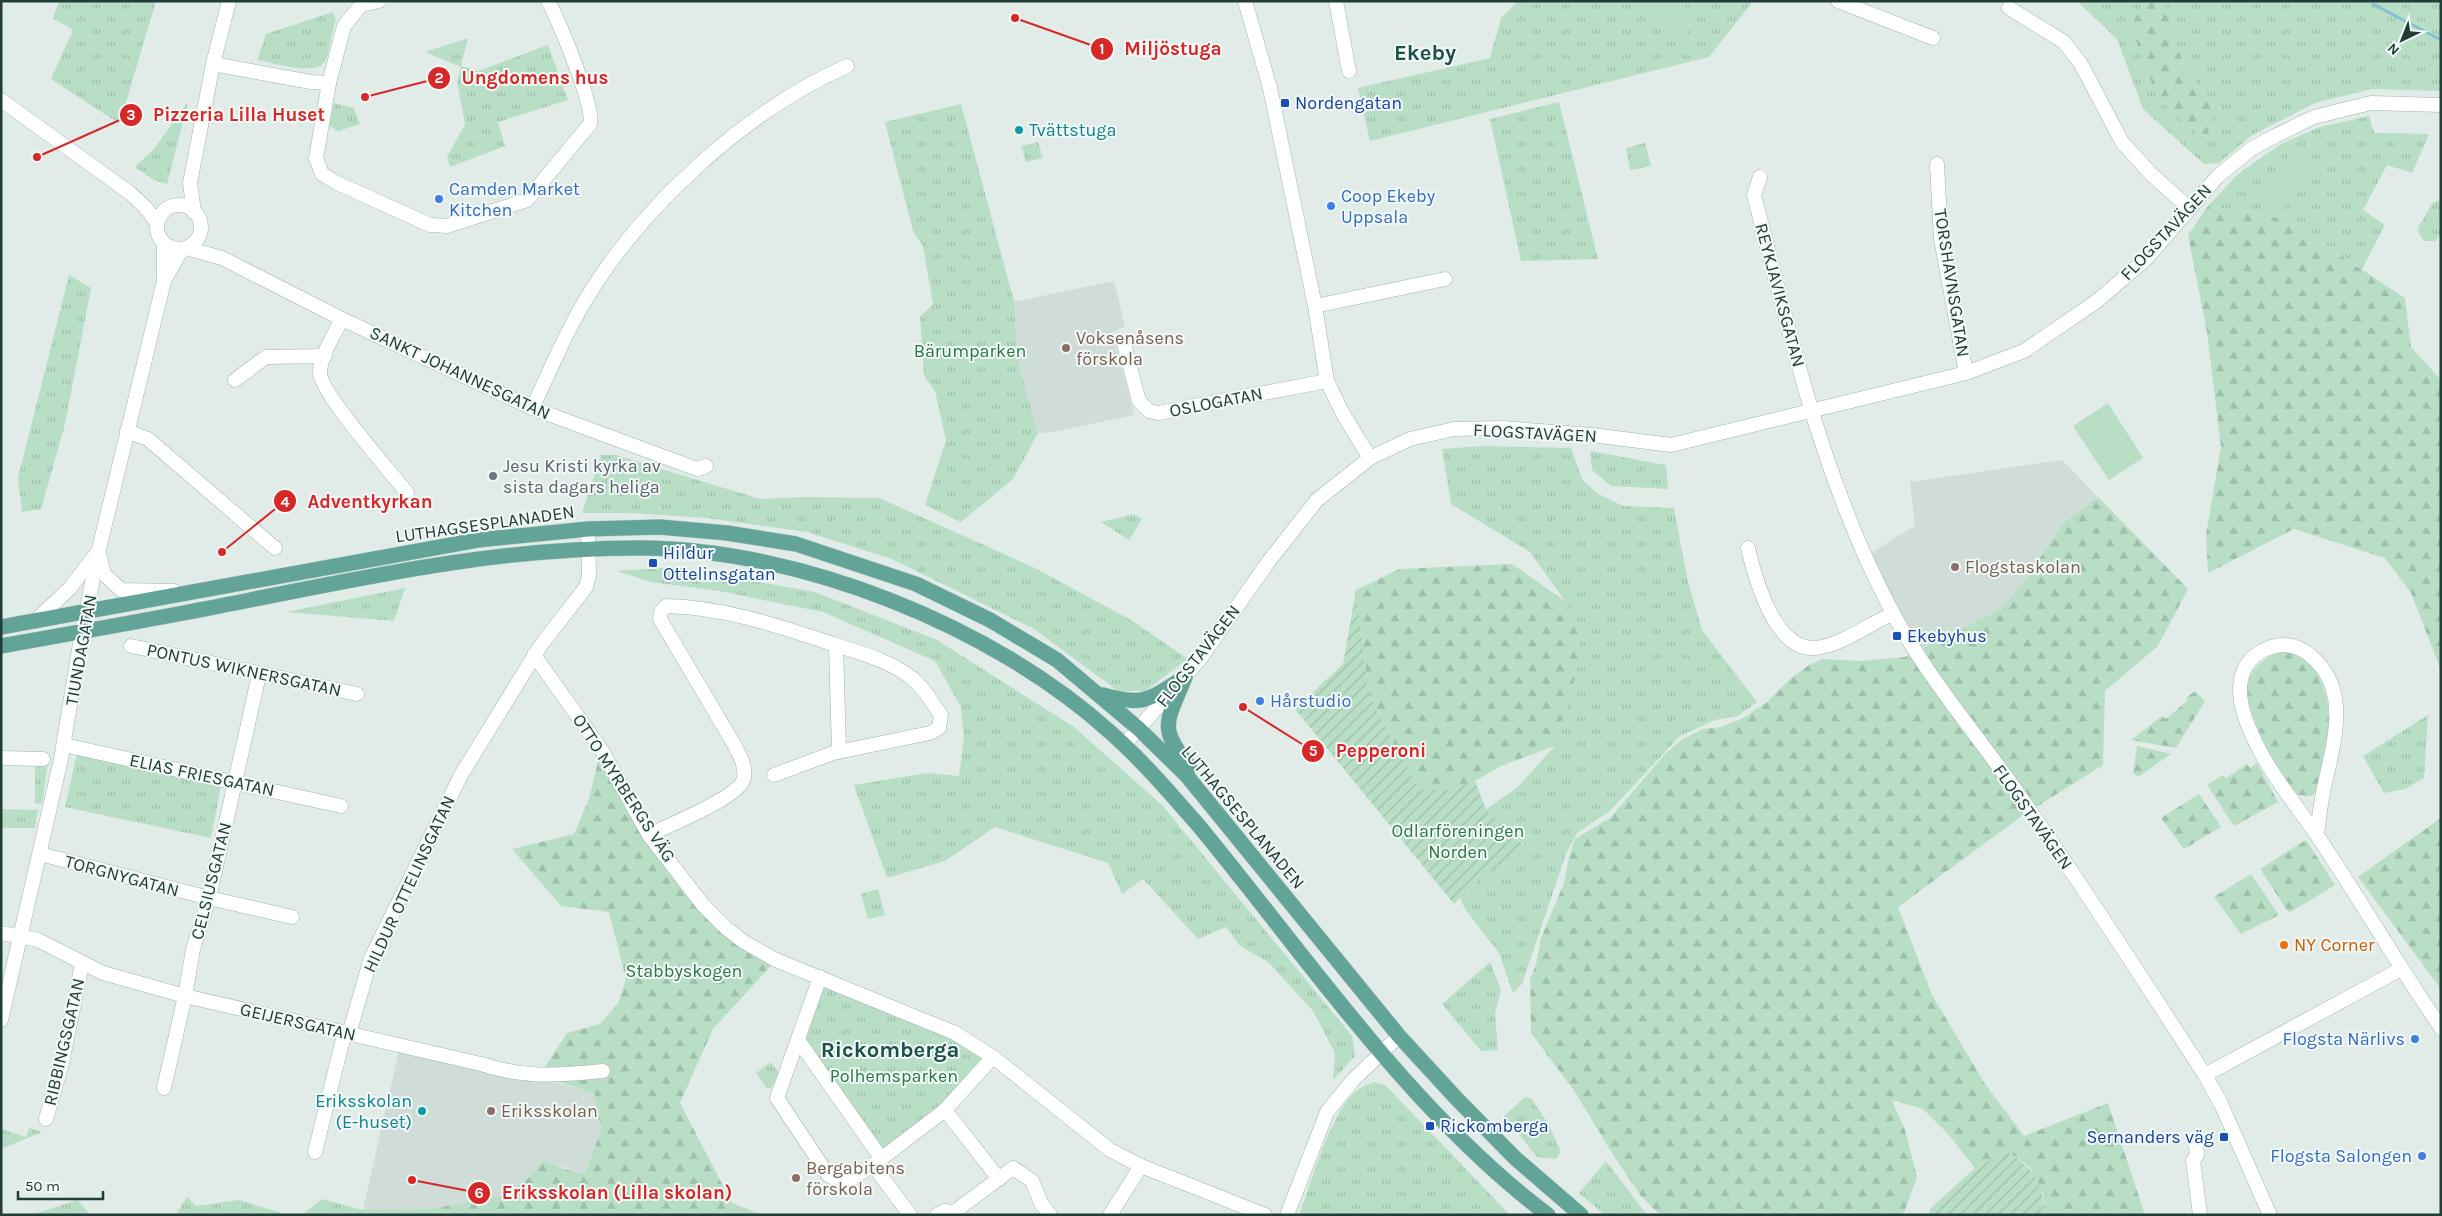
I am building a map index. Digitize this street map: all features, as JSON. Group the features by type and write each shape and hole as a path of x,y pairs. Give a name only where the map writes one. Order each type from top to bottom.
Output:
{"main road":[{"name":"LUTHAGSESPLANADEN","path":"1,627 478,540 588,529 660,527 727,533 796,544 916,584 990,620 1057,660 1139,729 1187,776 1399,1036 1515,1158 1581,1215"},
{"name":"LUTHAGSESPLANADEN","path":"1,646 406,569 519,554 589,549 644,548 730,556 790,567 897,604 980,641 1033,672 1083,708 1124,745 1199,826 1382,1052 1431,1107 1525,1198 1548,1215"},
{"path":"1099,694 1120,700 1145,701 1185,678"},
{"path":"1185,678 1169,719 1168,733 1173,746 1238,827 1256,860"},
{"path":"1525,1198 1542,1215"}],"street":[{"path":"190,183 172,207 161,214 157,223 158,234 164,244 172,248 184,248 198,238 200,231 200,223 194,212 190,183 213,64 229,1"},
{"path":"379,1 361,5 344,26 329,83 316,158 319,170 327,177 381,203 439,227 462,223 527,200 539,188 591,122 585,94 561,28 548,1"},
{"path":"1244,1 1270,88 1315,306 1327,381 1343,414 1370,458"},
{"path":"1336,1 1350,71"},
{"path":"1838,1 1933,38"},
{"path":"2009,8 2064,42 2081,64 2122,142 2152,174 2189,208"},
{"path":"213,64 311,82 329,83"},
{"path":"532,408 582,306 613,257 658,206 707,159 770,109 800,90 847,66"},
{"path":"1,100 130,193 146,208 157,223"},
{"name":"FLOGSTAVÄGEN","path":"1124,745 1185,678 1269,561 1317,500 1370,458 1410,439 1454,429 1503,428 1592,435 1671,445 1966,373 2024,352 2090,307 2146,259 2218,176 2251,149 2314,117 2371,103 2441,105"},
{"name":"TORSHAVNSGATAN","path":"1937,164 1941,239 1966,373"},
{"name":"REYKJAVIKSGATAN","path":"1760,177 1754,195 1805,395 1812,412"},
{"path":"130,193 172,207 183,206 194,212"},
{"name":"SANKT JOHANNESGATAN","path":"200,231 222,258"},
{"name":"TIUNDAGATAN","path":"1,1020 64,745 82,632 99,549 164,281 164,244"},
{"name":"SANKT JOHANNESGATAN","path":"184,248 222,258 342,319 532,408 697,469 706,466"},
{"name":"TIUNDAGATAN","path":"164,281 184,248"},
{"path":"1315,306 1445,279"},
{"path":"342,319 325,356 320,374 328,394 407,493"},
{"name":"OSLOGATAN","path":"1124,344 1139,402 1149,411 1158,413 1327,381"},
{"path":"235,380 266,357 325,356"},
{"name":"FLOGSTAVÄGEN","path":"1812,412 1839,497 1888,605 1937,683 2022,798 2205,1075 2221,1104 2270,1215"},
{"path":"127,431 148,439 275,548"},
{"name":"HILDUR OTTELINSGATAN","path":"316,1152 343,1039 349,1034 371,958 461,775 534,655 586,587 589,576 588,529"},
{"path":"1748,548 1761,595 1785,634 1799,645 1815,648 1837,641 1886,616"},
{"path":"99,549 104,574 121,590 198,591"},
{"path":"35,620 70,588 99,549"},
{"path":"649,835 721,801 738,790 744,781 745,768 735,746 660,618 661,612 666,606 707,609 782,626 857,651 909,676 922,687 941,715 942,722 940,728 930,733 839,752 774,775"},
{"path":"836,645 839,752"},
{"path":"2317,835 2335,734 2337,706 2332,684 2318,662 2307,652 2292,645 2268,648 2256,654 2246,666 2239,680 2240,702 2252,736 2287,794 2317,835 2441,1028"},
{"name":"PONTUS WIKNERSGATAN","path":"131,646 357,694"},
{"name":"OTTO MYRBERGS VÄG","path":"534,655 601,749 649,835 704,904 726,928 755,950 955,1033 993,1057 1110,1150 1142,1166 1265,1215"},
{"name":"CELSIUSGATAN","path":"164,1088 185,996 193,949 209,898 259,674"},
{"name":"ELIAS FRIESGATAN","path":"64,745 341,806"},
{"path":"1,758 43,759"},
{"name":"TORGNYGATAN","path":"40,854 209,898 292,917"},
{"name":"GEIJERSGATAN","path":"1,933 38,940 103,973 185,996 349,1034 453,1055 509,1073 539,1076 602,1071"},
{"name":"RIBBINGSGATAN","path":"46,1120 62,1063 82,964"},
{"path":"2205,1075 2401,968"},
{"path":"820,978 777,1098 828,1175 840,1182 848,1181 877,1162 945,1110 993,1057"},
{"path":"1286,1215 1327,1112 1353,1080 1399,1036"},
{"path":"798,1040 910,1215"},
{"path":"945,1110 999,1178"},
{"path":"2196,1146 2197,1154 2192,1160 2200,1215"},
{"path":"1110,1215 1142,1166"},
{"path":"937,1215 944,1211 955,1213 1013,1168 1032,1181 1041,1203 1050,1215"}],"shaded area":[{"name":"Voksenåsens förskola","path":"1114,281 1125,326 1112,333 1134,415 1053,432 1038,433 1018,363 1014,302"},
{"name":"Flogstaskolan","path":"2062,460 2098,497 2063,523 2025,581 2000,609 1920,649 1869,554 1915,526 1910,482"},
{"name":"Eriksskolan","path":"400,1045 594,1092 601,1130 585,1174 544,1161 531,1176 505,1195 431,1209 363,1210"}],"green space":[{"path":"59,1 156,1 124,109 117,122 51,79 73,30 53,18"},
{"path":"1518,1 1750,1 1751,4 1709,57 1370,141 1358,88 1490,58 1501,18"},
{"path":"1643,1 1680,1 1698,23 1677,42"},
{"path":"2077,1 2441,1 2441,91 2372,89 2315,103 2252,135 2219,163 2204,164 2143,109 2117,39"},
{"path":"2144,1 2164,1 2182,61 2215,108 2206,142 2157,98 2131,26"},
{"path":"333,12 336,19 329,51 325,61 320,66 313,68 293,67 257,60 266,34"},
{"path":"468,38 461,66 478,71 548,45 568,100 498,122 505,146 450,167 447,157 465,124 457,82 461,67 425,52"},
{"path":"188,102 167,184 154,180 135,167 153,150"},
{"path":"1559,102 1598,259 1521,261 1490,119"},
{"path":"334,103 354,108 360,124 339,131 329,126"},
{"name":"Bärumparken","path":"961,104 1014,302 1018,363 1038,433 1013,479 961,522 925,505 946,440 935,391 924,376 920,317 933,304 923,246 913,231 885,122"},
{"path":"2369,116 2374,133 2429,134 2412,173 2387,165 2363,210 2385,225 2362,269 2285,219 2208,206 2238,174 2281,144 2320,127"},
{"path":"1038,142 1043,158 1026,162 1021,146"},
{"path":"1645,143 1651,166 1630,170 1626,148"},
{"path":"2292,152 2315,174 2279,213 2256,195"},
{"path":"2441,200 2441,232 2436,241 2424,241 2418,232 2419,226 2433,202"},
{"path":"2208,206 2285,219 2405,298 2411,347 2441,380 2441,670 2411,593 2385,558 2294,529 2208,573 2206,535 2221,447 2207,332 2188,235"},
{"path":"69,275 91,288 65,424 41,509 22,512 18,478"},
{"path":"2108,403 2143,458 2109,480 2073,426"},
{"path":"1482,446 1571,448 1582,479 1597,493 1623,506 1674,508 1687,578 1702,630 1757,702 1738,716 1715,720 1680,736 1610,811 1577,833 1566,854 1522,984 1513,993 1499,953 1465,909 1460,898 1486,874 1525,845 1486,809 1517,788 1555,746 1565,601 1530,552 1451,504 1442,449"},
{"path":"1590,451 1666,465 1668,489 1611,486 1592,470"},
{"path":"601,455 616,455 760,499 805,497 879,498 1033,567 1131,620 1188,659 1145,691 1118,691 1034,629 892,559 807,532 707,518 631,513 582,513"},
{"path":"2098,497 2188,589 2158,646 2105,691 2103,765 2022,816 1898,907 1932,995 1985,1084 2024,1136 2108,1103 2145,1215 2044,1215 2043,1194 2030,1167 2007,1151 1975,1168 1948,1134 1923,1109 1892,1100 1905,1130 1917,1177 1903,1215 1660,1215 1641,1196 1615,1158 1575,1092 1531,1033 1530,979 1536,965 1541,938 1564,883 1575,839 1610,818 1665,754 1681,740 1703,729 1721,727 1743,718 1766,703 1789,680 1809,665 1823,659 1861,661 1905,657 2000,609 2025,581 2063,523"},
{"path":"1134,514 1142,519 1129,540 1101,522"},
{"path":"1512,564 1565,601 1581,633 1577,672 1555,746 1501,766 1475,781 1448,790 1419,791 1369,696 1356,590 1399,569"},
{"path":"675,567 815,592 937,640 1074,727 1162,805 1352,1036 1355,1056 1333,1080 1335,1053 1313,1011 1268,962 1239,945 1226,927 1198,939 1143,879 1122,894 1108,863 995,827 945,861 887,878 854,785 927,773 959,776 964,738 961,707 935,661 823,612 719,591 651,582 617,571"},
{"path":"405,588 394,621 286,612"},
{"name":"Odlarföreningen Norden","path":"1356,590 1369,696 1419,790 1448,790 1475,781 1486,809 1525,846 1486,874 1454,904 1295,709 1343,664"},
{"path":"2280,651 2299,655 2312,666 2325,691 2328,705 2329,719 2326,748 2317,791 2311,796 2298,795 2281,772 2263,740 2250,706 2248,691 2251,675 2262,662"},
{"path":"2195,691 2205,701 2176,748 2131,740 2162,716 2166,719 2188,700 2186,698"},
{"path":"2428,715 2424,778 2405,789 2384,793 2363,756"},
{"path":"2137,746 2171,754 2138,777 2133,773"},
{"name":"Stabbyskogen","path":"601,749 703,905 776,960 713,1029 680,1103 732,1203 762,1215 368,1215 363,1210 431,1209 505,1195 531,1176 543,1160 565,1169 585,1174 601,1130 594,1093 539,1076 567,1033 600,1024 619,1002 626,979 609,912 561,906 512,849 574,834 589,799"},
{"path":"77,753 221,785 211,838 65,807"},
{"path":"35,761 48,762 42,804 35,803"},
{"path":"2257,763 2278,802 2234,826 2207,785 2223,775 2226,778 2247,764 2250,768"},
{"path":"2199,794 2221,827 2184,849 2161,818"},
{"path":"1,809 38,810 35,828 1,828"},
{"path":"2441,818 2441,989 2358,877"},
{"path":"2306,840 2335,885 2289,913 2260,869"},
{"path":"2251,874 2279,915 2241,934 2214,897"},
{"path":"878,889 885,915 868,919 861,894"},
{"path":"1490,962 1501,990 1495,1013 1498,1050 1481,1051 1442,1004"},
{"name":"Polhemsparken","path":"818,984 950,1038 988,1062 881,1158 798,1040"},
{"path":"771,1062 779,1073 772,1087 767,1089 756,1073"},
{"path":"1375,1082 1386,1086 1510,1215 1299,1215 1322,1150 1337,1116 1355,1092"},
{"path":"1525,1097 1531,1098 1549,1125 1561,1152 1556,1159 1537,1157 1504,1116"},
{"path":"29,1128 42,1132 1,1149 1,1129 26,1137"},
{"path":"2007,1151 2024,1164 2035,1177 2042,1193 2044,1215 1928,1215 1931,1208 1975,1168"},
{"path":"1606,1161 1649,1215 1605,1215 1579,1193"},
{"path":"187,1197 196,1206 239,1200 289,1215 175,1215"},
{"path":"322,1199 363,1210 368,1215 302,1215"},
{"path":"77,1200 91,1215 31,1215"}],"waterway":[{"path":"2373,4 2441,40"}],"place":[{"name":"Miljöstuga","path":"1015,18"},
{"name":"Ungdomens hus","path":"365,97"},
{"name":"Nordengatan","path":"1285,103"},
{"name":"Tvättstuga","path":"1019,130"},
{"name":"Pizzeria Lilla Huset","path":"37,157"},
{"name":"Camden Market Kitchen","path":"439,199"},
{"name":"Coop Ekeby Uppsala","path":"1331,206"},
{"name":"Voksenåsens förskola","path":"1066,348"},
{"name":"Jesu Kristi kyrka av sista dagars heliga","path":"493,476"},
{"name":"Adventkyrkan","path":"222,552"},
{"name":"Hildur Ottelinsgatan","path":"653,563"},
{"name":"Flogstaskolan","path":"1955,567"},
{"name":"Ekebyhus","path":"1897,636"},
{"name":"Hårstudio","path":"1260,701"},
{"name":"Pepperoni","path":"1243,707"},
{"name":"NY Corner","path":"2284,945"},
{"name":"Flogsta Närlivs","path":"2415,1039"},
{"name":"Eriksskolan (E-huset)","path":"422,1111"},
{"name":"Eriksskolan","path":"491,1111"},
{"name":"Rickomberga","path":"1430,1126"},
{"name":"Sernanders väg","path":"2224,1137"},
{"name":"Flogsta Salongen","path":"2422,1156"},
{"name":"Bergabitens förskola","path":"796,1178"},
{"name":"Eriksskolan (Lilla skolan)","path":"412,1180"}],"district":[{"name":"Ekeby","path":"1425,53"},
{"name":"Rickomberga","path":"890,1050"}]}
